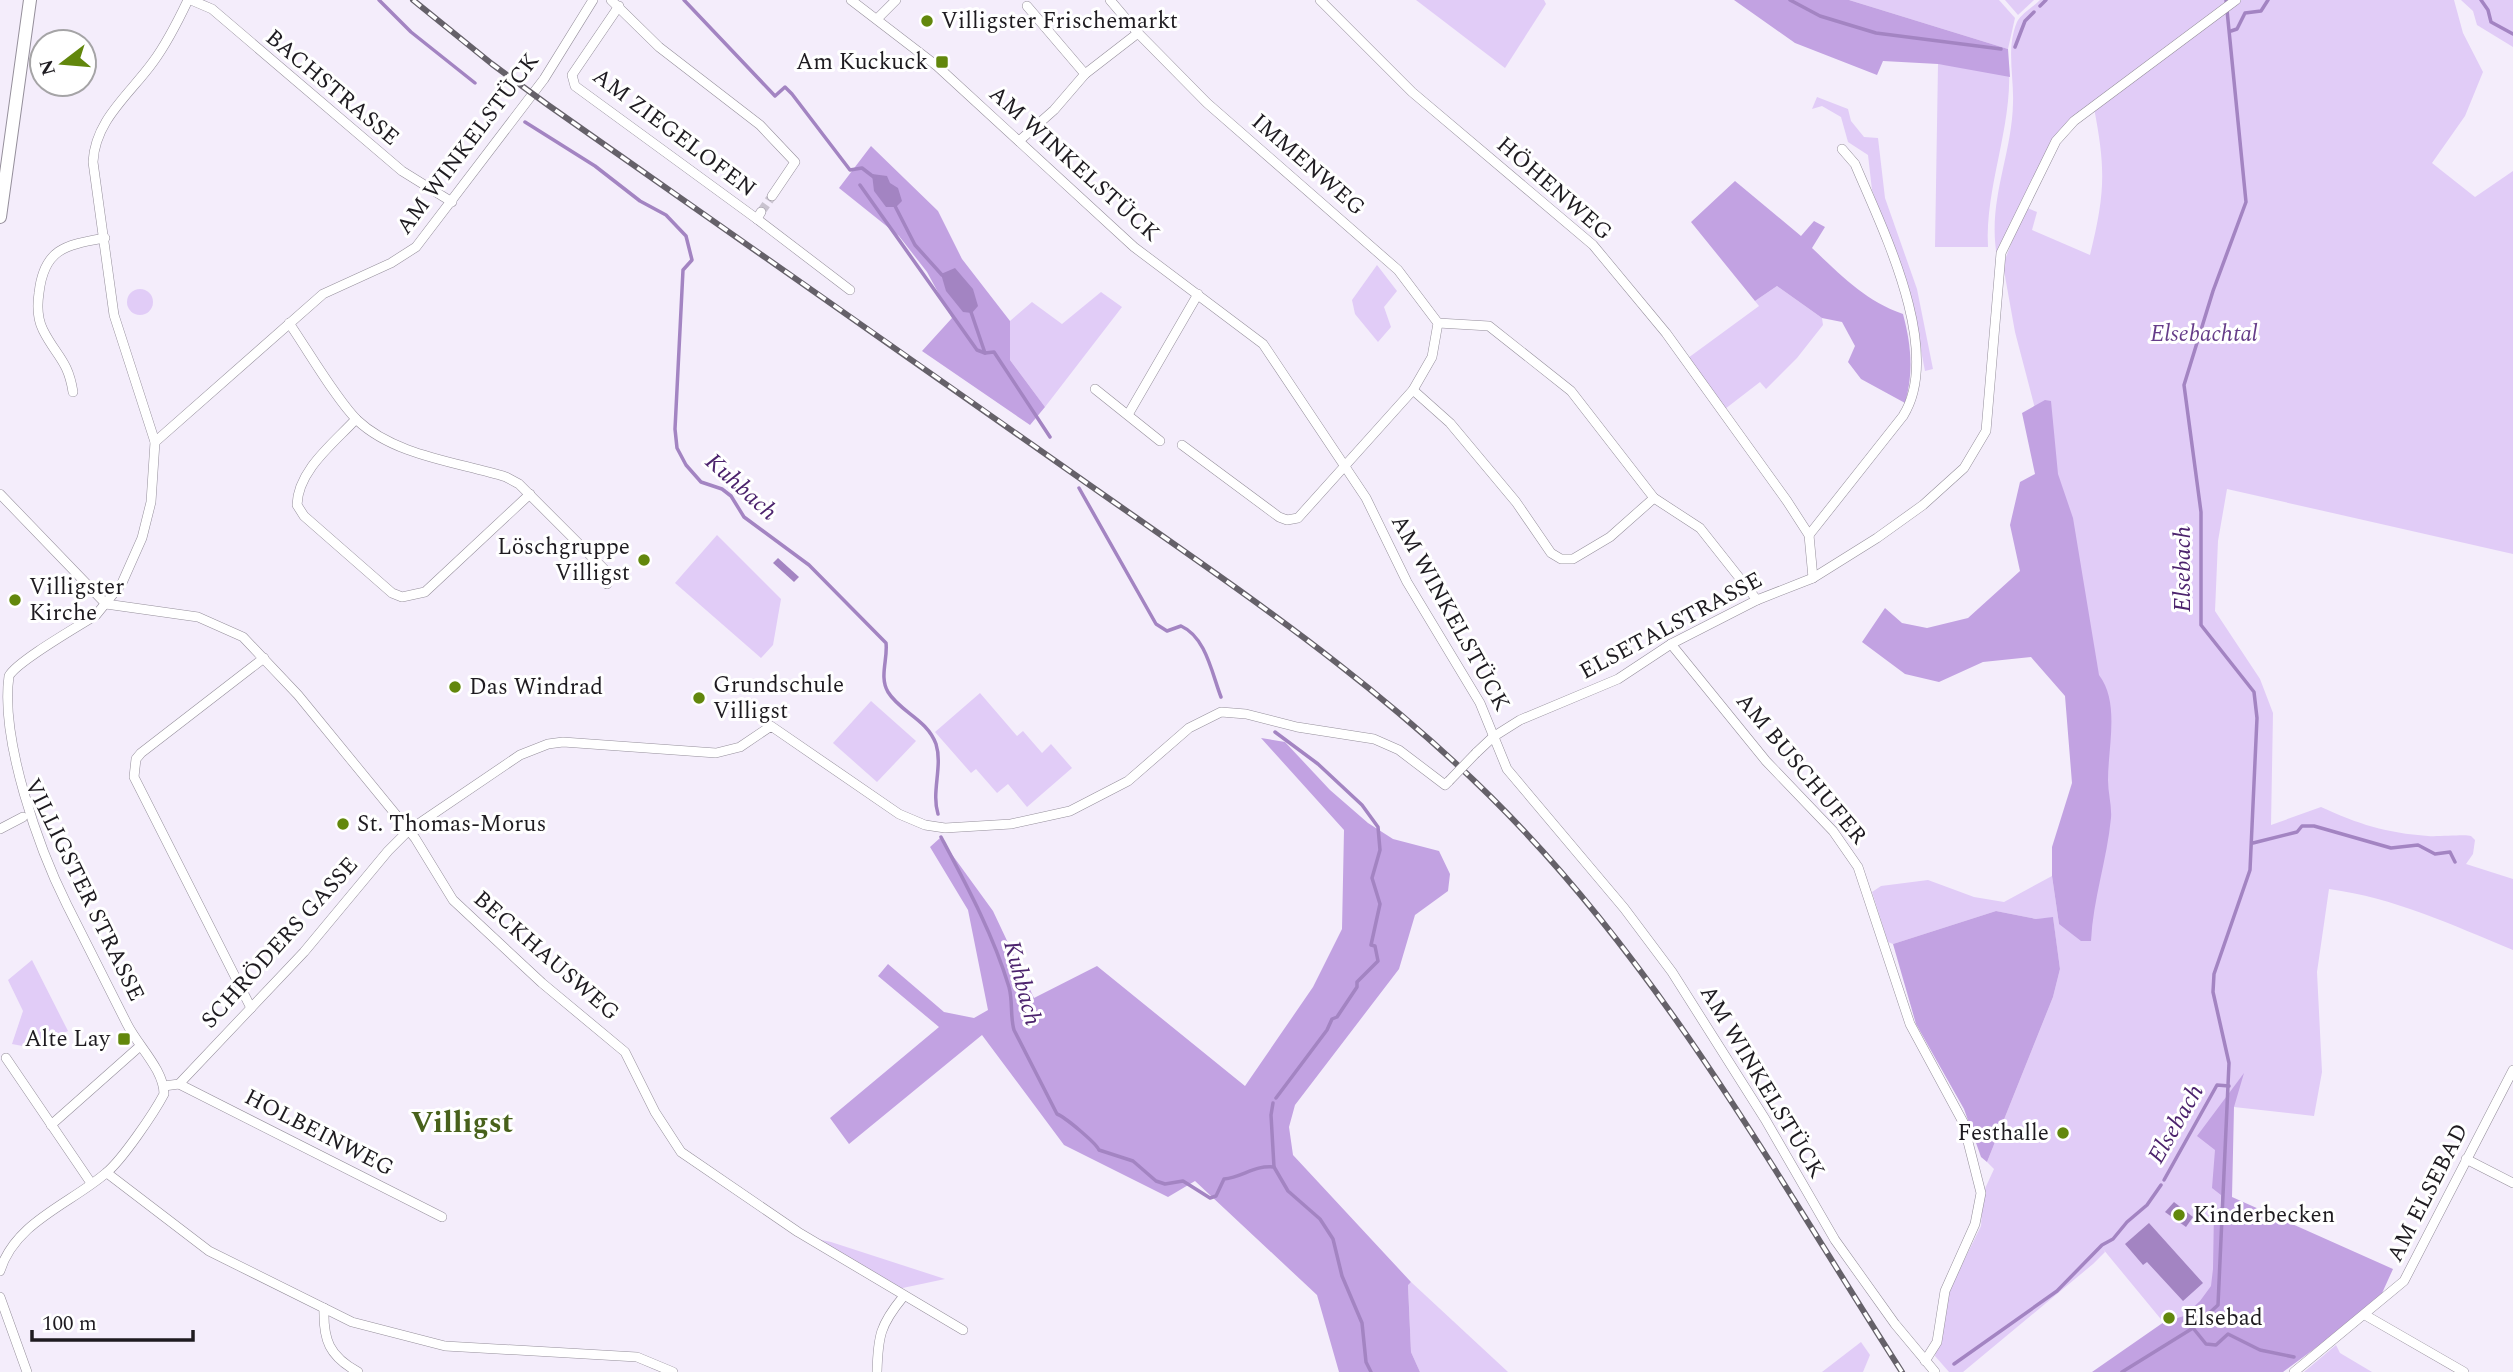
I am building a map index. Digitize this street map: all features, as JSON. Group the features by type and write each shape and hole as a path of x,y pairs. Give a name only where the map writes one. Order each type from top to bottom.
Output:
{"main road":[{"path":"0,217 30,0"}],"street":[{"name":"BACHSTRASSE","path":"190,0 212,9 402,171 452,202"},
{"name":"VILLIGSTER STRASSE","path":"5,763 1,725 2,696 9,675 96,615 106,604 122,583 142,538 151,502 155,442 114,315 93,162 101,127 154,60 190,0"},
{"name":"AM WINKELSTÜCK","path":"155,442 289,323 338,285 407,254 422,241 544,79 593,0"},
{"name":"AM WINKELSTÜCK","path":"851,0 937,66 1111,228 1262,344 1345,463 1407,582 1480,703 1507,769 1624,908 1672,972 1746,1087 1841,1250 1935,1372"},
{"path":"877,19 896,0"},
{"name":"IMMENWEG","path":"1110,0 1138,33 1207,103 1398,270 1438,323"},
{"name":"HÖHENWEG","path":"1320,0 1412,92 1593,245 1665,333 1809,535"},
{"name":"AM ZIEGELOFEN","path":"772,196 795,162 760,125 659,47 615,3 572,75 575,86 759,215 850,290"},
{"name":"ELSETALSTRASSE","path":"771,726 899,814 925,825 945,828 1010,824 1070,811 1128,781 1189,728 1221,712 1246,714 1297,727 1374,739 1399,750 1447,783 1493,737 1520,720 1618,679 1671,644 1757,600 1813,578 1923,505 1964,468 1986,432 2001,253 2056,141 2074,121 2232,3"},
{"path":"1027,6 1085,74"},
{"path":"1019,141 1054,110 1085,74 1138,33"},
{"path":"1813,578 1809,535 1903,416 1911,403 1917,378 1904,289 1855,164 1842,149"},
{"path":"74,391 69,368 43,330 37,311 40,280 47,262 57,251 105,238"},
{"path":"1129,413 1198,294"},
{"path":"289,323 356,419 383,439 506,477 530,494 604,569 607,584"},
{"path":"1182,444 1287,520 1298,518 1413,390 1432,357 1438,323 1489,326 1528,354 1571,391 1654,498 1700,528 1757,600"},
{"path":"1095,389 1129,413 1160,441"},
{"path":"1413,390 1450,423 1516,502 1551,553 1561,559 1573,559 1610,537 1654,498"},
{"path":"356,419 316,462 303,481 297,505 304,516 391,593 401,597 425,592 530,494"},
{"path":"0,494 106,604"},
{"name":"BECKHAUSWEG","path":"106,604 198,617 243,637 298,695 408,831 442,885 473,922 625,1052 655,1112 681,1152 798,1232 903,1297 963,1330"},
{"name":"AM BUSCHUFER","path":"1671,644 1766,761 1833,831 1858,866 1910,1024 1963,1122 1981,1193 1975,1224 1945,1291 1937,1342 1925,1361"},
{"path":"251,1008 134,777 134,768 141,752 167,730 264,658"},
{"name":"SCHRÖDERS GASSE","path":"179,1084 304,952 408,831 520,755 548,744 716,753 740,747 771,726"},
{"name":"VILLIGSTER STRASSE","path":"11,786 23,817 139,1047 164,1086"},
{"path":"0,829 23,817"},
{"path":"51,1125 139,1047"},
{"path":"6,1058 91,1183"},
{"name":"AM ELSEBAD","path":"2294,1372 2404,1281 2513,1070"},
{"path":"0,1271 4,1257 19,1235 107,1172 159,1104 164,1086 179,1084"},
{"name":"HOLBEINWEG","path":"179,1084 442,1217"},
{"path":"2466,1159 2513,1183"},
{"path":"107,1172 209,1251 352,1322 446,1346 614,1354 673,1372"},
{"path":"0,1297 27,1372"},
{"path":"877,1372 878,1335 885,1318 903,1297"},
{"path":"324,1308 323,1332 328,1348 340,1362 358,1372"},
{"path":"2365,1315 2464,1372"}],"green space":[{"path":"1416,0 1544,0 1546,4 1505,68"},
{"path":"1849,0 1999,0 2015,18 2008,49"},
{"path":"2005,0 2034,0 2018,15"},
{"name":"Elsebachtal","path":"2040,0 2454,0 2463,33 2483,72 2465,116 2432,163 2475,197 2513,171 2513,554 2227,489 2218,541 2215,611 2260,679 2273,713 2271,825 2321,807 2360,823 2399,833 2471,836 2475,840 2473,854 2466,864 2513,879 2513,950 2400,906 2329,889 2317,972 2322,1072 2314,1116 2234,1107 2225,1098 2230,1195 2223,1310 2169,1329 2103,1249 2105,1252 2093,1264 1963,1372 1949,1372 1935,1356 1949,1291 1981,1226 1983,1193 1994,1169 1987,1162 2053,997 2060,969 2053,918 2036,919 1996,911 1893,944 1888,942 1872,892 1881,886 1928,880 1974,897 2004,902 2052,876 2059,924 2102,749 2037,416 2015,332 2003,265 2025,207 2037,212 2032,230 2090,255 2099,215 2102,182 2101,149 2094,108 2054,140 1997,257 1995,236 1997,198 2012,123 2012,42 2019,19"},
{"path":"2461,0 2513,0 2513,47 2477,25 2473,11"},
{"path":"1938,64 2009,68 2007,113 1990,202 1988,247 1935,247"},
{"path":"1817,97 1848,109 1851,121 1864,137 1878,138 1885,198 1917,289 1933,369 1925,371 1909,289 1872,190 1868,155 1848,142 1841,117 1822,106 1812,109"},
{"path":"1377,265 1397,291 1384,307 1391,327 1378,342 1355,314 1352,300"},
{"path":"1777,286 1822,318 1823,325 1797,358 1766,389 1760,382 1725,409 1688,358 1759,306 1755,301"},
{"path":"140,289 149,293 153,302 149,311 140,315 131,311 127,302 131,293"},
{"path":"1101,292 1122,307 1045,407 1010,360 1010,321 1032,302 1062,324"},
{"path":"717,535 781,599 773,645 761,658 675,583"},
{"path":"980,693 1017,736 1023,731 1042,753 1051,744 1072,768 1027,807 1008,784 997,793 976,769 971,773 935,732"},
{"path":"871,701 916,741 877,782 833,743"},
{"path":"32,960 68,1031 33,1048 12,1044 23,1011 8,980"},
{"path":"813,1238 831,1242 945,1279 898,1289"},
{"path":"1411,1282 1508,1372 1420,1372 1411,1352 1408,1284"},
{"path":"1861,1342 1870,1355 1863,1372 1822,1372"},
{"path":"2336,1345 2340,1353 2372,1372 2304,1372"}],"shaded area":[{"path":"1734,0 1849,0 2008,49 2010,77 1938,64 1883,61 1877,75 1795,43"},
{"path":"871,146 938,211 962,259 1010,321 1010,360 1045,407 1030,425 922,351 952,318 927,272 899,236 839,188"},
{"path":"872,174 887,176 890,183 898,188 902,201 896,207 886,207 874,191"},
{"path":"1735,181 1801,236 1814,221 1825,227 1812,248 1865,295 1903,314 1910,358 1910,380 1905,403 1861,379 1848,362 1855,346 1842,322 1822,318 1777,286 1755,301 1691,222"},
{"path":"955,268 973,289 978,306 972,313 963,312 946,291 941,274"},
{"path":"2045,400 2051,401 2058,474 2073,518 2099,675 2109,698 2111,711 2108,780 2111,818 2091,941 2081,941 2059,924 2052,876 2052,847 2072,783 2065,696 2031,657 1983,662 1939,682 1905,674 1862,642 1885,608 1902,623 1927,628 1968,618 2020,571 2010,525 2020,482 2035,474 2022,413"},
{"path":"778,558 799,577 794,582 773,563"},
{"path":"1261,738 1285,742 1330,790 1368,823 1393,839 1439,851 1450,874 1448,891 1415,915 1399,969 1295,1105 1289,1127 1293,1155 1411,1282 1408,1285 1411,1352 1420,1372 1339,1372 1317,1295 1195,1181 1168,1197 1064,1145 982,1035 849,1144 830,1118 939,1027 878,976 888,964 944,1012 974,1018 988,1010 968,910 930,847 940,838 993,911 1034,998 1097,966 1245,1086 1313,987 1342,929 1344,830"},
{"path":"1996,911 2036,919 2053,917 2060,969 2053,997 1987,1162 1981,1157 1964,1109 1916,1024 1893,944"},
{"path":"2244,1073 2234,1107 2232,1197 2393,1269 2378,1302 2283,1372 2092,1372 2164,1322 2184,1316 2211,1286 2214,1211 2221,1207 2221,1195 2212,1188 2215,1150 2197,1136"},
{"name":"Kinderbecken","path":"2174,1202 2193,1217 2186,1227 2165,1212"},
{"path":"2149,1223 2203,1283 2183,1301 2147,1262 2143,1265 2125,1244"}],"waterway":[{"name":"Kuhbach","path":"379,0 411,32 475,83"},
{"path":"684,0 775,96 785,87 792,94 850,170 862,168 875,178"},
{"path":"1790,0 1820,16 1876,33 2001,49"},
{"path":"2040,6 2046,0"},
{"name":"Elsebach","path":"2122,1372 2193,1328 2218,1305 2229,1063 2213,992 2214,974 2250,870 2257,718 2254,692 2201,625 2201,512 2184,385 2213,291 2246,202 2226,0"},
{"path":"2231,31 2237,29 2245,13 2261,11 2268,0"},
{"path":"2481,0 2488,10 2491,22 2513,34"},
{"path":"2015,47 2025,21 2034,12"},
{"name":"Kuhbach","path":"525,122 595,166 640,201 666,215 686,236 692,260 683,270 675,429 677,448 686,465 701,482 722,489 731,496 744,517 809,565 886,643 885,686 893,699 926,728 936,744 938,814"},
{"path":"860,185 977,350 985,353"},
{"path":"894,204 915,245 942,275"},
{"path":"971,312 985,353 994,352 1050,437"},
{"path":"1079,488 1156,624 1167,631 1181,626 1197,638 1207,657 1221,697"},
{"path":"1275,732 1318,764 1362,805 1378,827 1380,850 1372,878 1380,904 1371,945 1375,946 1378,961 1357,982 1357,987 1337,1017 1332,1019 1327,1030 1276,1098"},
{"path":"2253,843 2297,832 2302,826 2314,826 2391,848 2418,845 2435,854 2450,852 2455,862"},
{"name":"Kuhbach","path":"941,837 995,948 1009,987 1014,1030 1057,1114 1080,1130 1099,1150 1133,1161 1156,1181 1165,1184 1183,1181 1210,1198 1216,1196 1224,1179 1260,1168 1274,1167 1288,1191 1320,1219 1333,1239 1342,1276 1362,1323 1366,1362 1371,1372"},
{"name":"Elsebach","path":"2164,1180 2217,1085 2229,1086"},
{"path":"1273,1103 1271,1115 1274,1167"},
{"name":"Elsebach","path":"1954,1364 2057,1291 2102,1245 2113,1239 2127,1222 2147,1205 2161,1185"},
{"path":"2193,1328 2206,1344 2216,1345 2228,1334 2260,1350 2294,1357"}],"tunnel":[{"path":"761,212 772,196"}],"railway":[{"path":"413,0 548,105 1255,602 1368,687 1474,780 1579,893 1679,1024 1770,1162 1902,1372"}],"place":[{"name":"Villigster Frischemarkt","path":"927,21"},
{"name":"Am Kuckuck","path":"942,62"},
{"name":"Löschgruppe Villigst","path":"644,560"},
{"name":"Villigster Kirche","path":"15,600"},
{"name":"Das Windrad","path":"455,687"},
{"name":"Grundschule Villigst","path":"699,698"},
{"name":"St. Thomas-Morus","path":"343,824"},
{"name":"Alte Lay","path":"124,1039"},
{"name":"Festhalle","path":"2063,1133"},
{"name":"Kinderbecken","path":"2179,1215"},
{"name":"Elsebad","path":"2169,1318"}],"district":[{"name":"Villigst","path":"462,1123"}]}
